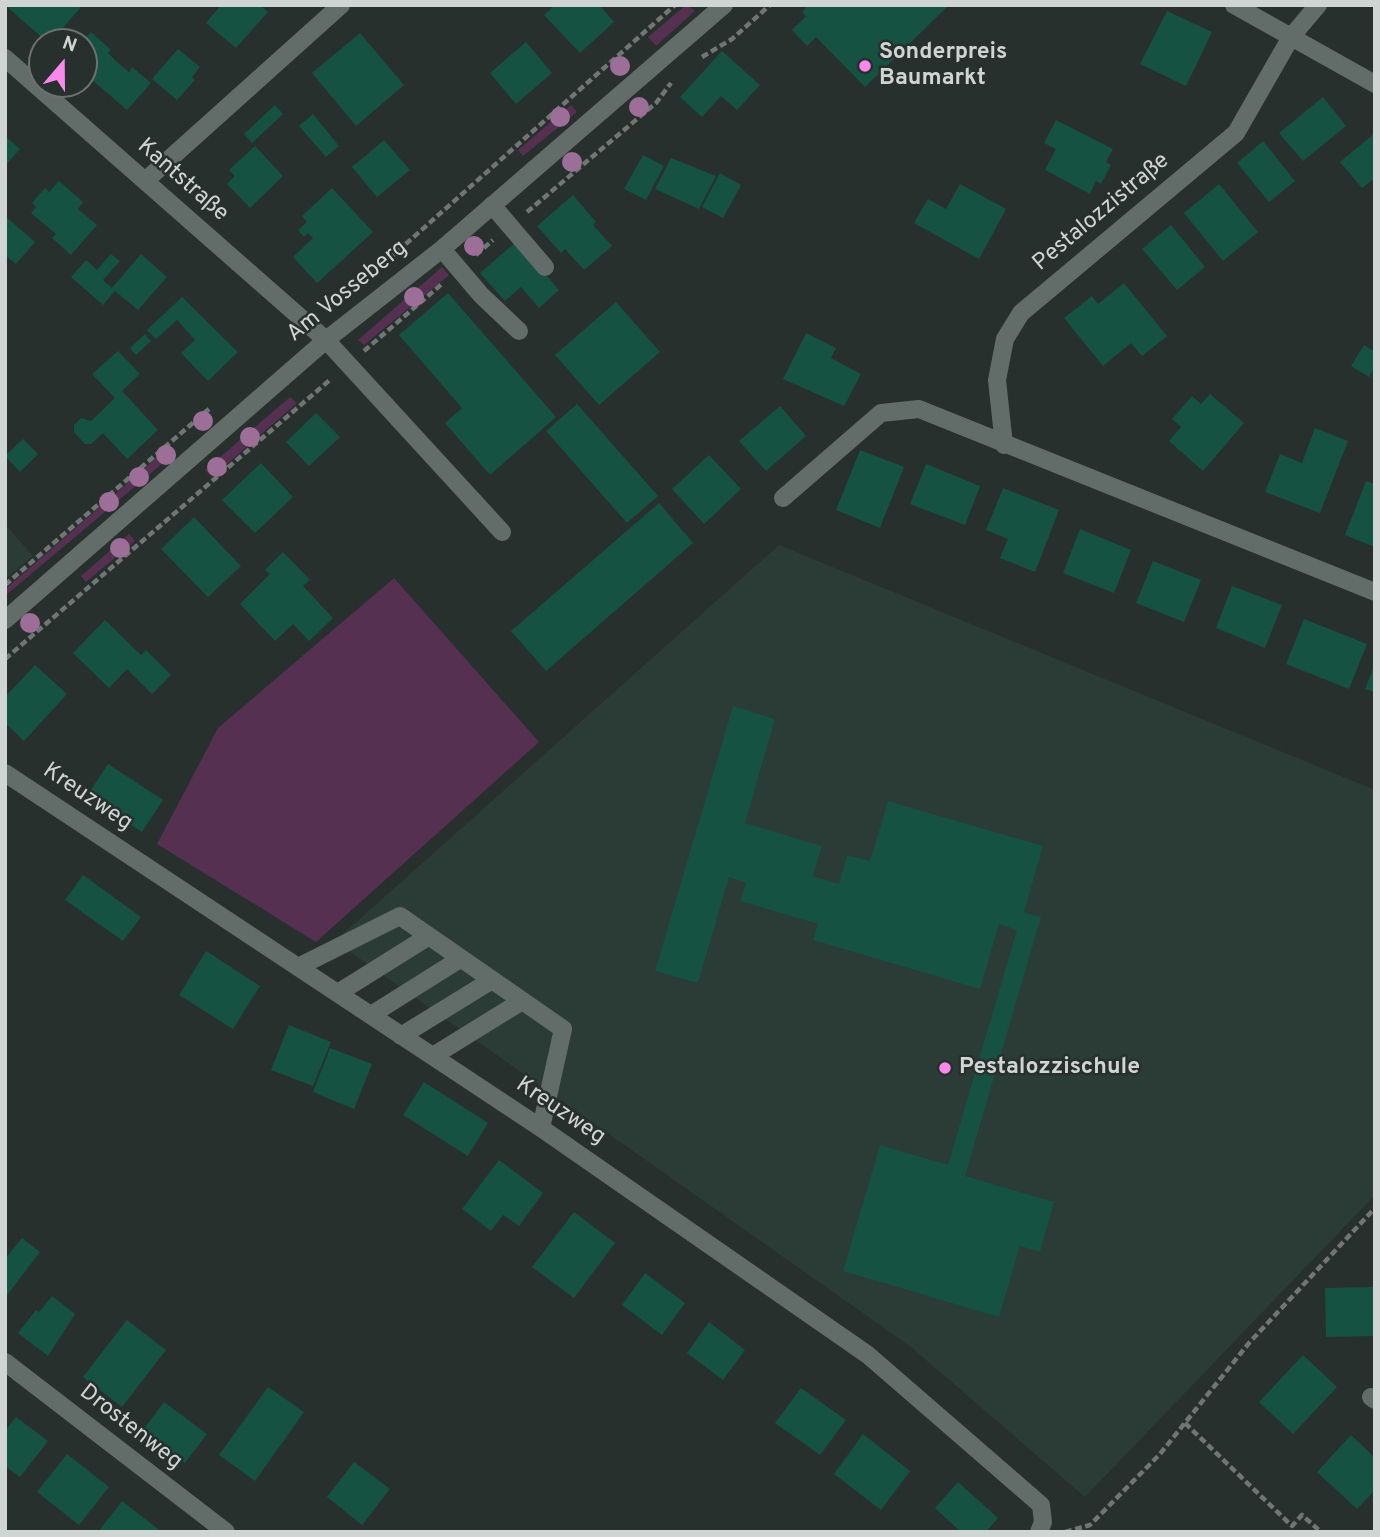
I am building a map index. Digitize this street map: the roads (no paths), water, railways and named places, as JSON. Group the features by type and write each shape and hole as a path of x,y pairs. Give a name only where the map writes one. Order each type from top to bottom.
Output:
{"street":[{"path":"145,181 341,5"},
{"name":"Am Vosseberg","path":"5,620 326,340 442,249 724,5"},
{"path":"1234,5 1375,84"},
{"name":"Pestalozzistraße","path":"1004,445 997,380 1004,339 1021,313 1236,133 1291,37 1318,5"},
{"name":"Kantstraße","path":"5,58 326,340 502,532"},
{"path":"492,205 545,267"},
{"path":"442,249 519,331"},
{"path":"783,498 881,413 919,409 1375,592"},
{"name":"Kreuzweg","path":"5,773 541,1128 868,1354 1041,1504 1044,1522 1039,1532"},
{"path":"298,967 400,916 563,1029 541,1128"},
{"path":"338,993 429,936"},
{"path":"371,1015 460,959"},
{"path":"401,1036 492,980"},
{"path":"433,1056 522,1001"},
{"name":"Drostenweg","path":"5,1362 226,1532"}],"place":[{"name":"Sonderpreis Baumarkt","path":"865,66"},
{"name":"Pestalozzischule","path":"945,1068"}]}
